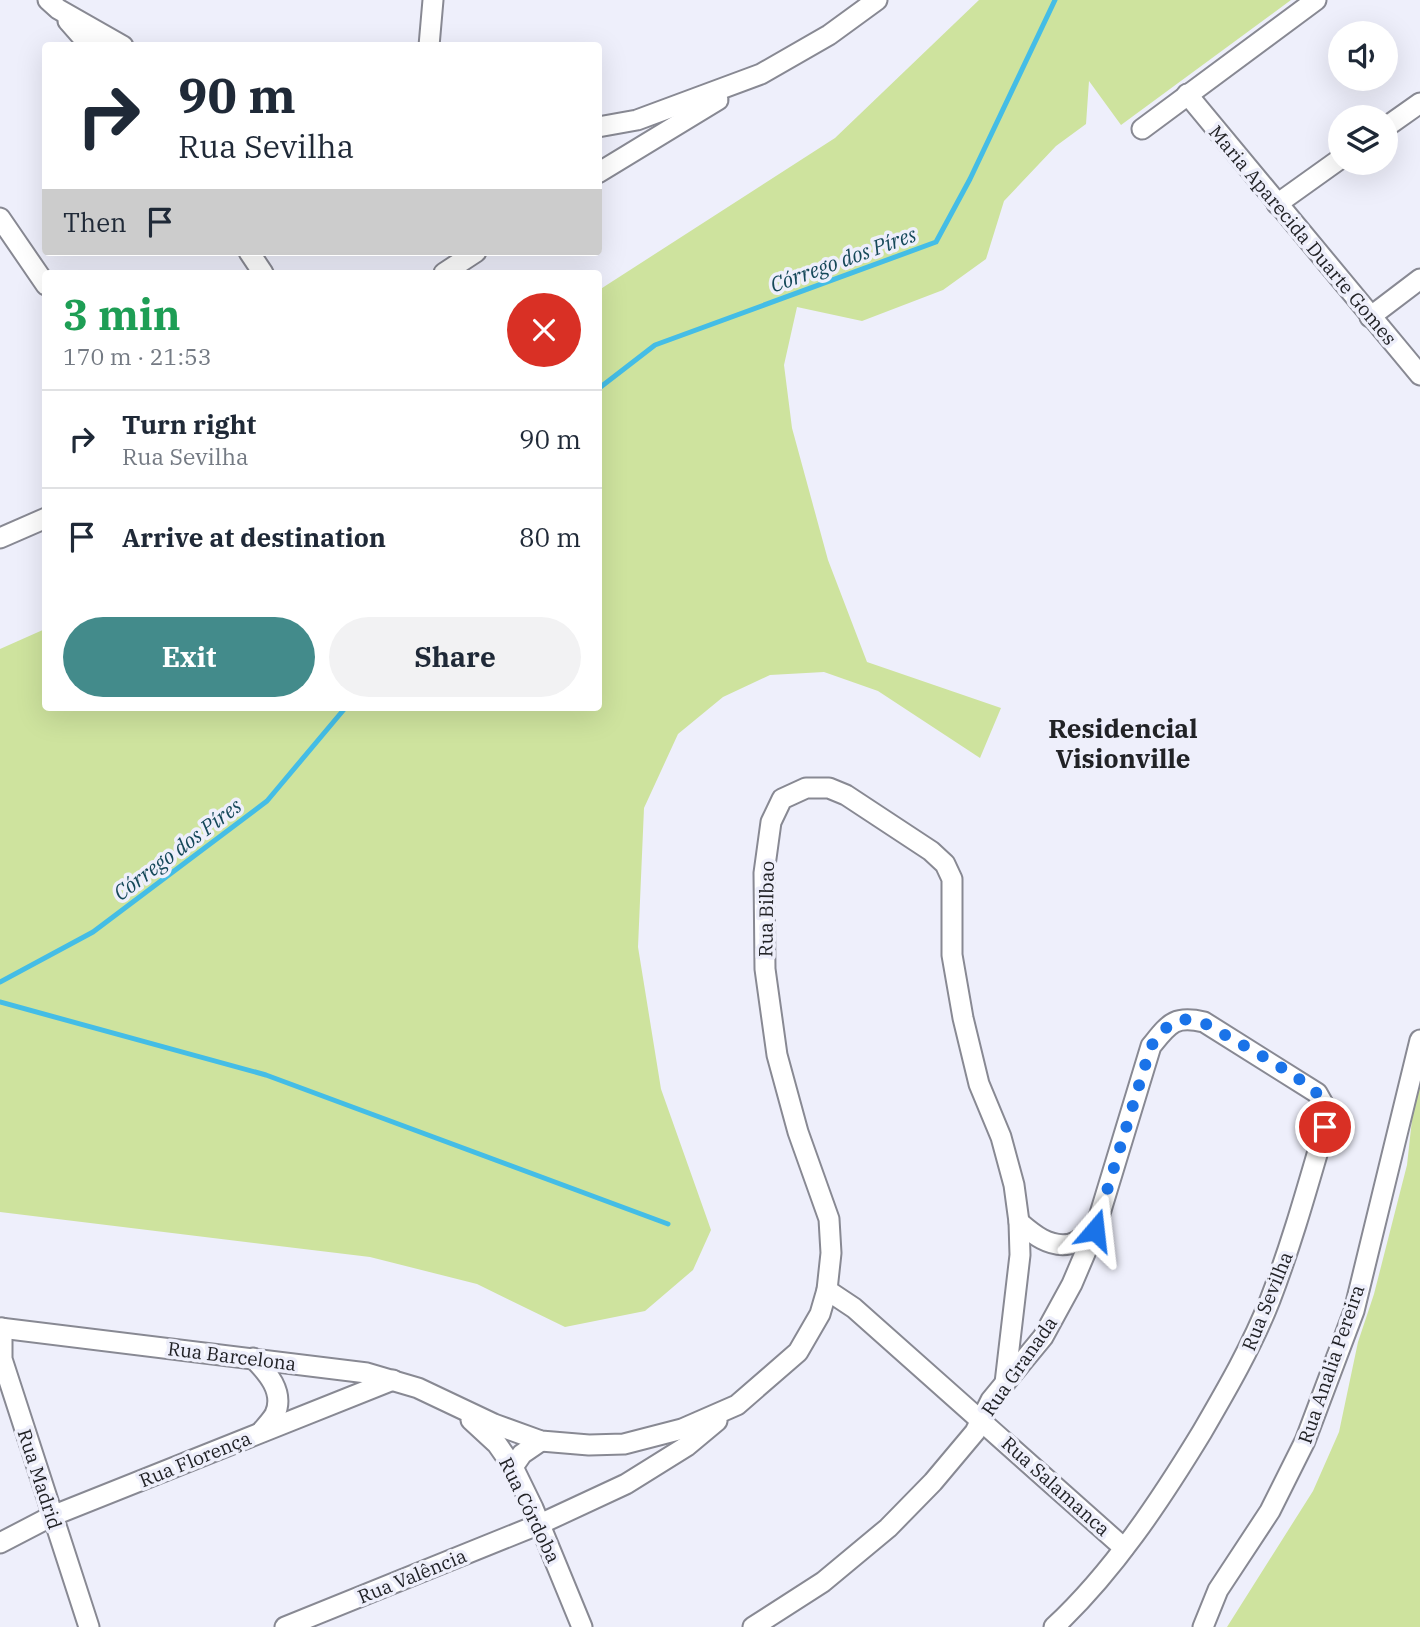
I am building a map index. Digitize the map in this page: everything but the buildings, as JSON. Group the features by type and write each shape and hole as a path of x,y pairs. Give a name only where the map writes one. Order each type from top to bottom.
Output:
{"street":[{"path":"429,42 433,0"},
{"path":"602,170 669,128 829,35 877,0"},
{"path":"1142,129 1316,0"},
{"path":"53,5 86,42"},
{"path":"53,5 116,42"},
{"path":"602,126 637,120 761,74"},
{"name":"Maria Aparecida Duarte Gomes","path":"1187,94 1420,376"},
{"path":"1398,119 1420,103"},
{"path":"1278,204 1328,168"},
{"path":"0,218 42,279"},
{"path":"449,270 470,256"},
{"path":"1370,317 1420,279"},
{"path":"0,538 42,521"},
{"name":"Rua Bilbao","path":"457,1408 541,1441 589,1445 624,1444 682,1429 737,1405 798,1352 820,1314 827,1290 831,1253 829,1219 798,1132 777,1055 765,969 764,873 771,822 782,799 806,788 829,788 846,795 931,850 945,864 952,879 952,956 963,1018 979,1084 1001,1138 1014,1185 1019,1222 1020,1255 1005,1383"},
{"name":"Rua Sevilha","path":"1054,1627 1124,1548 1177,1472 1235,1376 1269,1302 1325,1127 1326,1109 1322,1101 1317,1093 1300,1080 1204,1023 1187,1018 1168,1025"},
{"name":"Rua Granada","path":"753,1627 823,1582 888,1528 933,1482 975,1432 1005,1383 1043,1337 1072,1284 1095,1230 1151,1046 1168,1025"},
{"name":"Rua Analia Pereira","path":"1203,1627 1218,1590 1270,1511 1306,1441 1354,1311 1420,1040"},
{"path":"1019,1222 1037,1238 1053,1243 1070,1244 1095,1230"},
{"name":"Rua Salamanca","path":"827,1290 846,1300 1124,1548"},
{"name":"Rua Barcelona","path":"1,1328 367,1373 418,1388 457,1408"},
{"name":"Rua Madrid","path":"1,1328 2,1359 89,1627"},
{"path":"253,1357 270,1376 278,1396 276,1413 260,1433"},
{"name":"Rua Florença","path":"0,1543 52,1516 393,1380"},
{"name":"Rua Valência","path":"285,1627 540,1524 626,1484 687,1446 737,1405"},
{"name":"Rua Córdoba","path":"457,1408 497,1444 513,1467 540,1524 582,1627"},
{"path":"513,1467 522,1454 541,1441"},
{"path":"624,1444 633,1454 637,1465 626,1484"}],"green space":[{"path":"979,0 1291,0 1121,125 1089,81 1086,124 1056,146 1004,201 986,259 943,290 862,321 797,307 784,365 792,428 828,560 867,662 1001,708 980,758 878,691 824,672 770,675 723,697 678,734 644,808 638,947 661,1089 711,1230 693,1270 645,1311 565,1327 477,1284 370,1257 0,1212 0,649 42,630 42,711 602,711 602,288 835,138"},
{"path":"1420,1069 1420,1627 1227,1627 1313,1491 1339,1432 1358,1342 1374,1294 1407,1165"}],"waterway":[{"name":"Córrego dos Píres","path":"602,386 655,345 936,242 970,179 1055,0"},
{"name":"Córrego dos Píres","path":"0,982 93,932 267,801 343,711"},
{"path":"0,1002 266,1075 668,1224"}],"district":[{"name":"Residencial Visionville","path":"1123,743"}],"route":[{"path":"1095,1230 1151,1046 1168,1025 1187,1018 1204,1023 1300,1080 1317,1093 1326,1109 1325,1127"}]}
